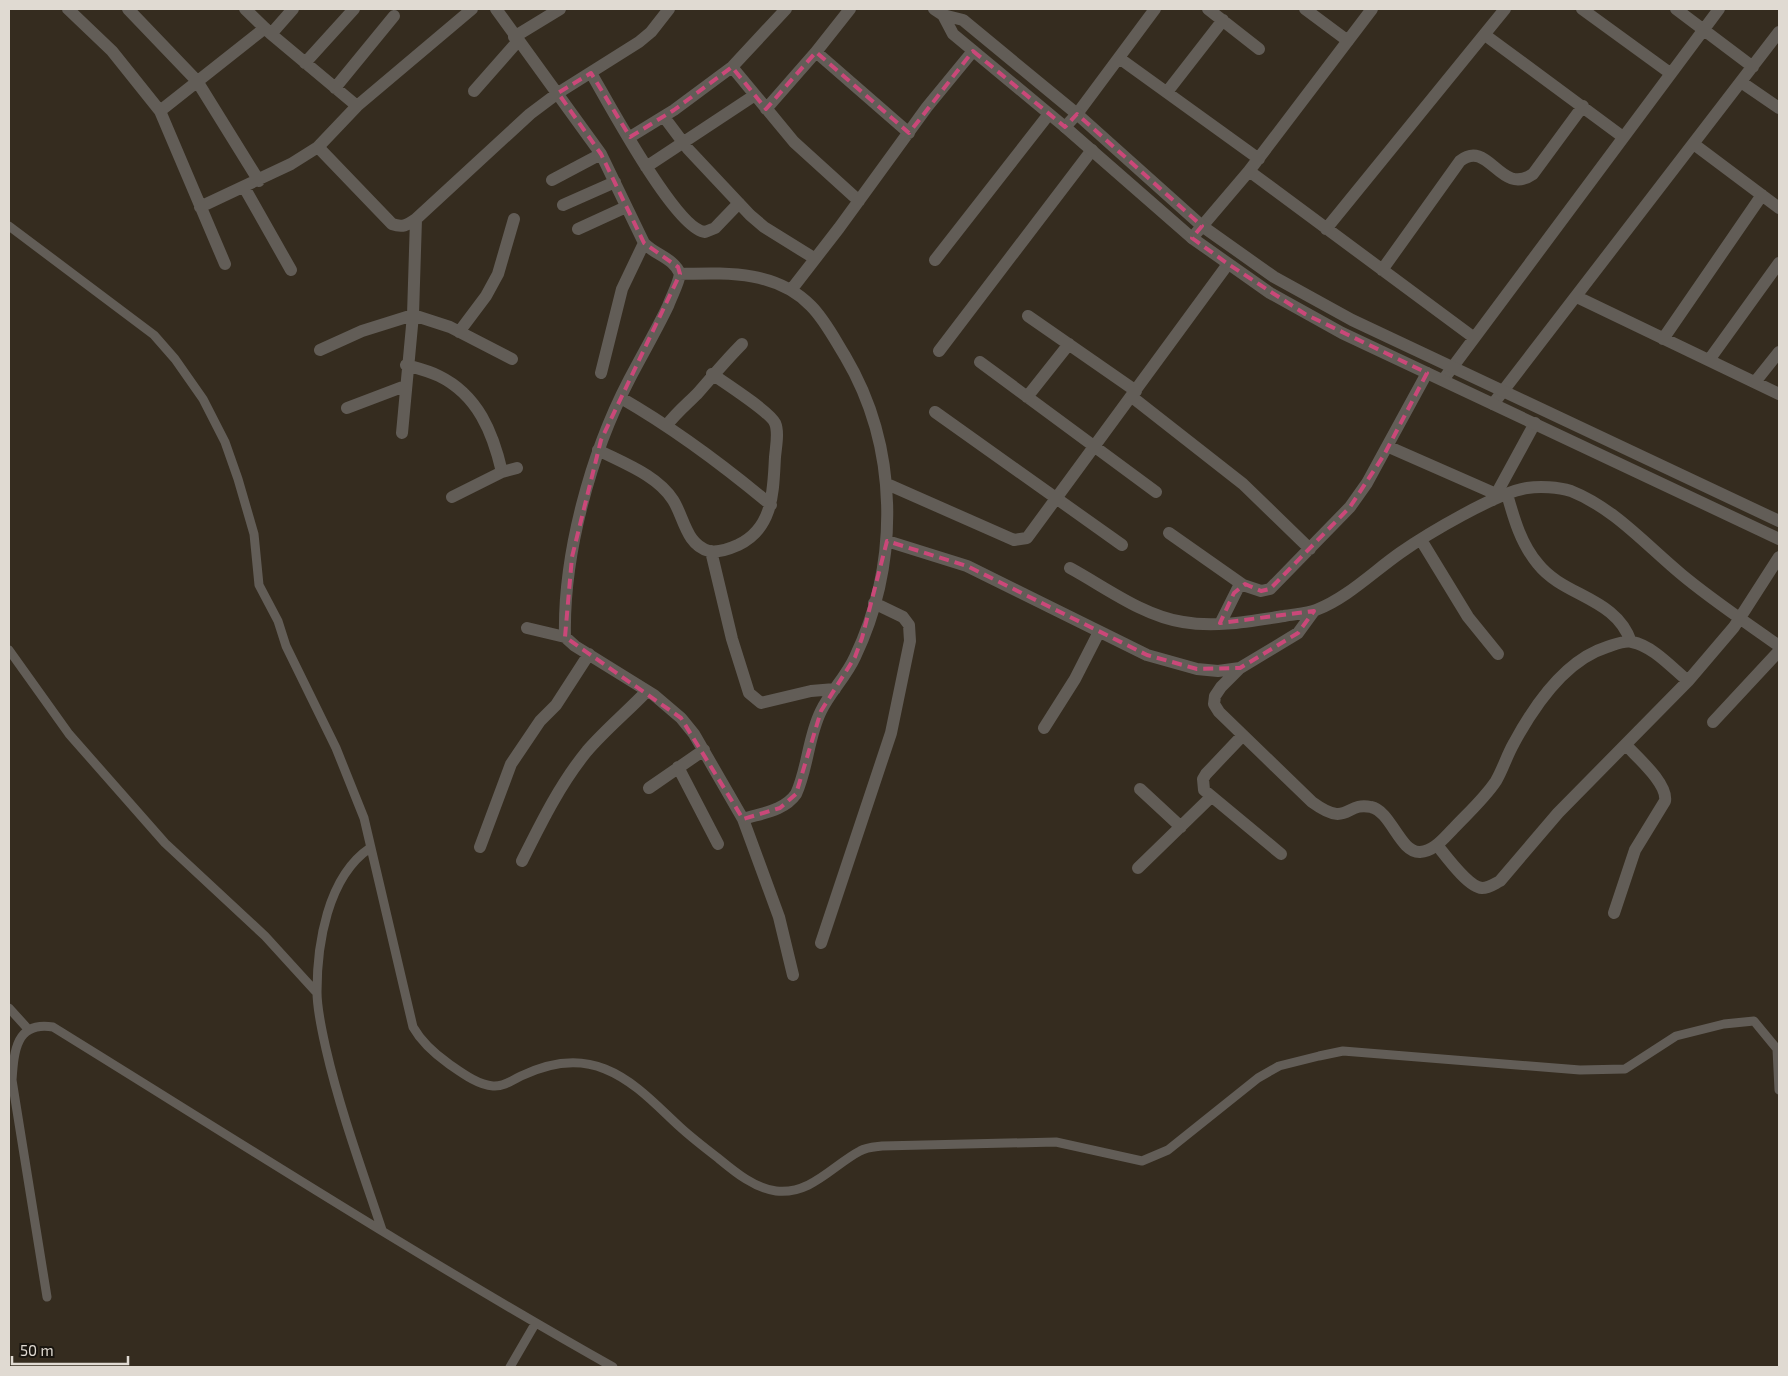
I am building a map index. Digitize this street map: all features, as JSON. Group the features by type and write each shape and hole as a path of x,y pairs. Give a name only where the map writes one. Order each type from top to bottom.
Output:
{"street":[{"path":"68,9 112,51 160,111 225,264"},
{"path":"128,9 197,81 260,181"},
{"path":"245,9 268,31 357,106"},
{"path":"160,111 197,81 268,31 293,9"},
{"path":"305,63 354,9"},
{"path":"200,207 260,181 318,147 357,106 472,9"},
{"path":"496,9 600,154 644,243 651,250 678,267 680,274 649,346 621,398 598,450 584,501 572,557 565,636"},
{"path":"474,91 516,39 560,9"},
{"path":"318,147 392,224 399,227 406,226 530,114 558,93 640,42 651,32 669,9"},
{"path":"630,137 664,117 732,67 786,9"},
{"path":"766,109 816,52 850,9"},
{"path":"1065,127 1077,114 1155,9"},
{"path":"1208,9 1259,49"},
{"path":"1305,9 1348,41"},
{"path":"1192,238 1259,159 1372,9"},
{"path":"1326,229 1505,9"},
{"path":"1582,9 1670,73"},
{"path":"1676,9 1753,67"},
{"path":"1443,380 1452,365 1719,9"},
{"path":"939,12 953,34 1092,150 1192,238 1305,314 1779,539"},
{"path":"939,12 964,20 1077,114 1202,226 1274,278 1321,305 1452,365 1779,521"},
{"path":"335,88 394,16"},
{"path":"1167,92 1222,20"},
{"path":"1493,404 1577,298 1779,32"},
{"path":"1485,35 1624,137"},
{"path":"791,290 973,51"},
{"path":"816,52 909,133"},
{"path":"1119,58 1259,159"},
{"path":"732,67 794,142 859,201"},
{"path":"591,73 646,167 681,215 699,232 715,228 739,203"},
{"path":"1741,82 1779,108"},
{"path":"646,167 755,96"},
{"path":"1382,270 1460,161 1467,156 1482,157 1510,179 1519,181 1527,178 1533,174 1583,106"},
{"path":"935,260 1049,114"},
{"path":"664,117 683,143 764,227 814,258"},
{"path":"1695,144 1779,208"},
{"path":"939,350 1092,150"},
{"path":"552,180 600,154"},
{"path":"1249,171 1473,337"},
{"path":"563,205 615,182"},
{"path":"244,187 291,270"},
{"path":"1663,339 1762,195"},
{"path":"578,229 626,206"},
{"path":"402,433 406,365 412,315 416,218"},
{"path":"459,332 486,296 498,274 514,219"},
{"path":"601,373 622,289 644,243"},
{"path":"1709,360 1779,263"},
{"path":"887,484 1014,540 1027,538 1228,264"},
{"path":"680,274 748,274 791,290 812,306 851,367 868,401 887,484 887,541 874,602 855,657 820,711 796,794 790,802 780,808 743,818"},
{"path":"1577,298 1779,394"},
{"path":"320,350 362,330 412,315 459,332 512,359"},
{"path":"1028,316 1069,344 1134,394 1243,484 1310,549"},
{"path":"668,425 712,374 742,344"},
{"path":"1027,397 1069,344"},
{"path":"1755,382 1779,352"},
{"path":"980,362 1156,492"},
{"path":"406,365 437,374 463,392 485,418 495,442 502,472"},
{"path":"1169,533 1243,585 1261,591 1270,589 1350,507 1368,483 1427,373"},
{"path":"598,450 656,482 673,500 692,540 700,547 711,552 727,550 745,542 757,531 768,516 771,505 776,435 775,422 771,417 712,374"},
{"path":"347,408 405,386"},
{"path":"621,398 668,425 718,461 771,505"},
{"path":"935,412 1122,545"},
{"path":"1498,497 1535,423"},
{"path":"1389,447 1498,497 1515,522 1525,546 1538,566 1552,577 1608,610 1621,622 1631,642"},
{"path":"452,497 502,472 517,468"},
{"path":"1070,568 1158,615 1182,622 1220,624 1250,622 1314,611 1330,603 1421,540 1498,497 1527,488 1548,487 1570,491 1598,504 1618,518 1694,585 1779,646"},
{"path":"1421,540 1468,617 1498,654"},
{"path":"887,541 967,566 1147,655 1174,664 1218,671 1240,668"},
{"path":"711,552 732,639 749,693 755,700 761,703 811,691 835,689"},
{"path":"1437,845 1468,880 1480,888 1489,888 1500,881 1558,813 1688,681 1741,617 1779,557"},
{"path":"1220,624 1234,593 1243,585"},
{"path":"821,943 891,733 910,641 909,625 903,617 874,602"},
{"path":"1314,611 1298,633 1240,668 1221,687 1215,696 1214,704 1312,802 1334,815 1344,814 1359,807 1371,807 1381,812 1409,848 1416,852 1426,851 1437,845 1485,796 1496,780 1513,744 1539,704 1582,657 1594,651 1631,642 1644,646 1688,681"},
{"path":"527,628 565,636 589,654 647,691 681,718 704,750 743,818 779,917 793,974"},
{"path":"1044,728 1075,679 1085,656 1099,632"},
{"path":"1713,722 1779,651"},
{"path":"480,847 511,764 540,721 556,705 589,654"},
{"path":"522,861 553,801 574,767 589,749 647,691"},
{"path":"1243,735 1203,779 1204,790 1281,854"},
{"path":"1614,913 1635,850 1662,806 1666,794 1661,784 1626,745"},
{"path":"649,788 704,750"},
{"path":"678,767 718,844"},
{"path":"1140,790 1181,827"},
{"path":"1138,868 1211,797"}],"lane":[{"path":"9,226 154,335 175,359 203,399 225,442 246,506 254,534 259,585 278,621 286,646 343,763 364,818 413,1026 423,1042 433,1051 482,1084 495,1086 505,1084 542,1066 561,1063 578,1063 605,1069 634,1086 735,1172 762,1188 778,1192 809,1185 835,1170 860,1151 882,1146 1056,1142 1128,1160 1142,1161 1168,1150 1258,1078 1278,1066 1343,1051 1580,1070 1625,1069 1676,1036 1724,1024 1754,1021 1777,1049 1779,1090"},
{"path":"9,650 69,734 165,842 265,936 317,993"},
{"path":"370,848 361,854 344,875 325,917 317,993 332,1073 382,1230"},
{"path":"9,1008 28,1029"},
{"path":"47,1297 12,1080 14,1057 20,1039 28,1029 40,1025 53,1027 535,1324 613,1367"},
{"path":"510,1367 535,1324"}],"highlighted area":[{"path":"973,51 1065,127 1077,114 1202,226 1192,238 1228,264 1305,314 1427,373 1384,455 1350,507 1270,589 1261,591 1245,584 1234,593 1220,623 1314,611 1298,633 1240,668 1197,669 1147,655 967,566 887,541 862,638 855,657 821,711 796,794 780,808 743,819 681,718 565,637 572,557 601,440 680,274 678,267 644,243 601,154 558,93 591,73 630,137 674,110 732,67 766,109 816,52 909,133"}]}
